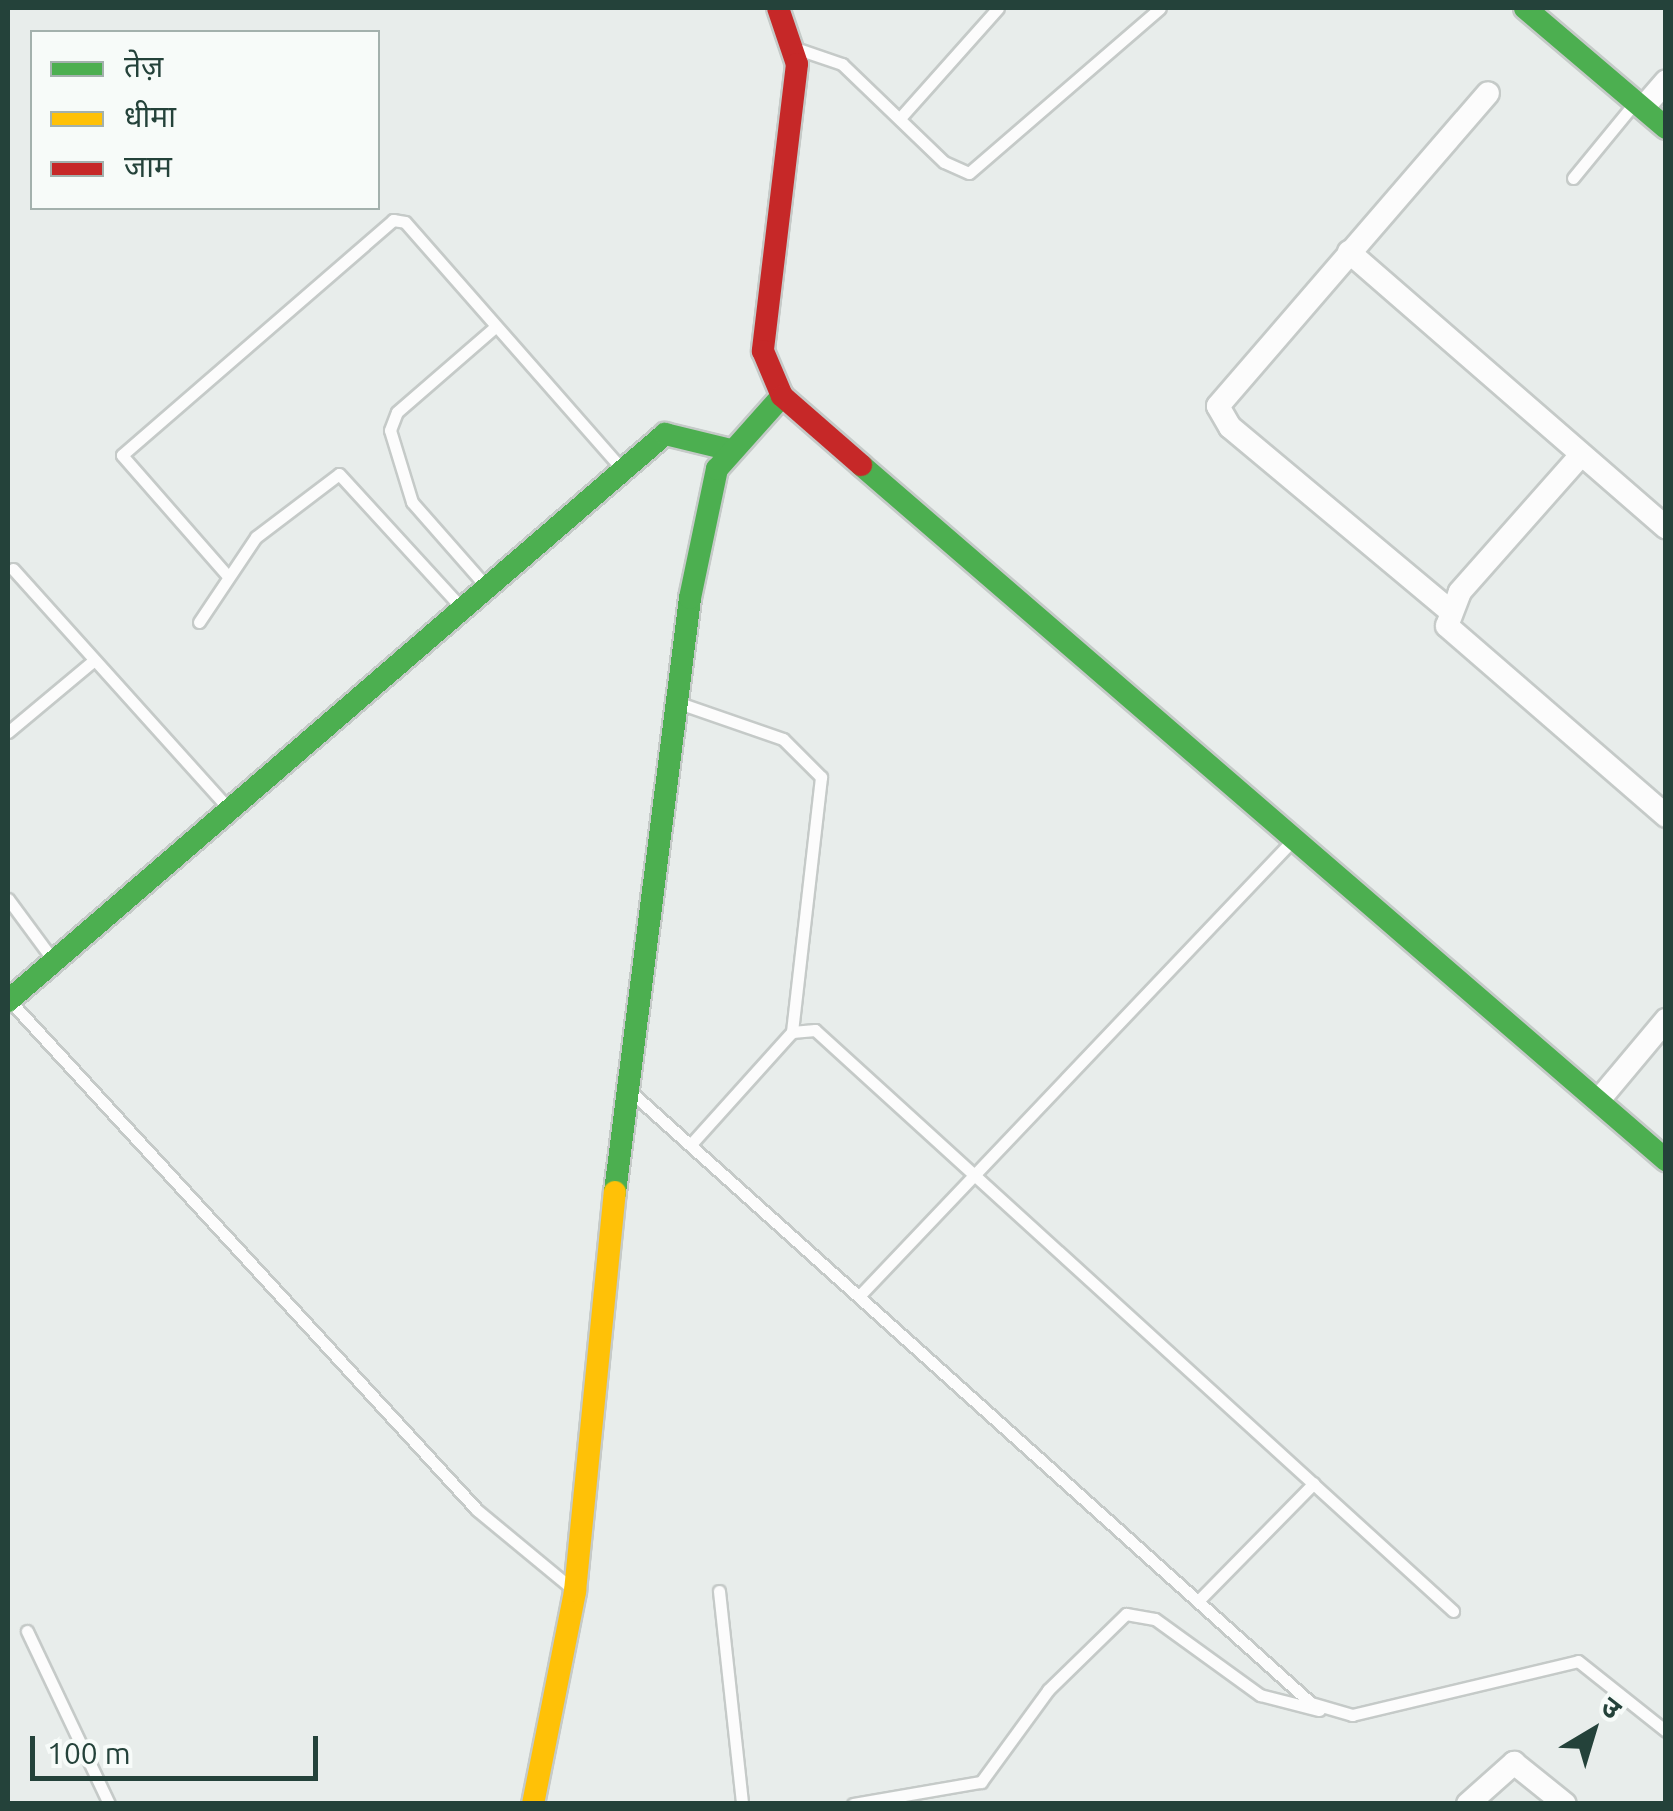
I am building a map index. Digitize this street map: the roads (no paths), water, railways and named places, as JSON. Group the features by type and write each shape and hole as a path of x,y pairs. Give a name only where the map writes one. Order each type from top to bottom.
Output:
{"street":[{"path":"778,8 796,48 762,351 782,396 1666,1160"},
{"path":"1525,8 1666,128"},
{"path":"1640,105 1666,82"},
{"path":"1488,93 1219,412 1449,610 1454,638 1666,816"},
{"path":"1350,252 1666,528"},
{"path":"532,1804 575,1592 674,702 712,484 731,450 782,396"},
{"path":"8,1000 621,468 670,432 731,450"},
{"path":"1449,610 1581,456"},
{"path":"1598,1101 1666,1020"},
{"path":"1468,1804 1514,1762 1565,1804"}],"lane":[{"path":"900,118 998,8"},
{"path":"796,48 842,64 954,171 968,173 1150,10"},
{"path":"1573,178 1640,105"},
{"path":"226,574 123,464 125,450 393,220 405,222 494,328 621,468"},
{"path":"487,588 416,510 390,430 397,412 494,328"},
{"path":"199,622 226,574 268,526 339,474 463,609"},
{"path":"13,568 230,810"},
{"path":"8,732 94,660"},
{"path":"674,702 783,739 821,776 792,1032 692,1143"},
{"path":"862,1293 1295,838"},
{"path":"8,899 53,961"},
{"path":"8,1000 476,1510 575,1592"},
{"path":"792,1032 815,1030 1453,1611"},
{"path":"629,1091 862,1293 1198,1601 1332,1713"},
{"path":"1198,1601 1314,1483"},
{"path":"719,1591 742,1804"},
{"path":"853,1804 914,1799 988,1776 1048,1690 1126,1614 1155,1619 1260,1695 1332,1713 1382,1709 1561,1660 1596,1670 1666,1731"},
{"path":"26,1631 109,1804"}]}
